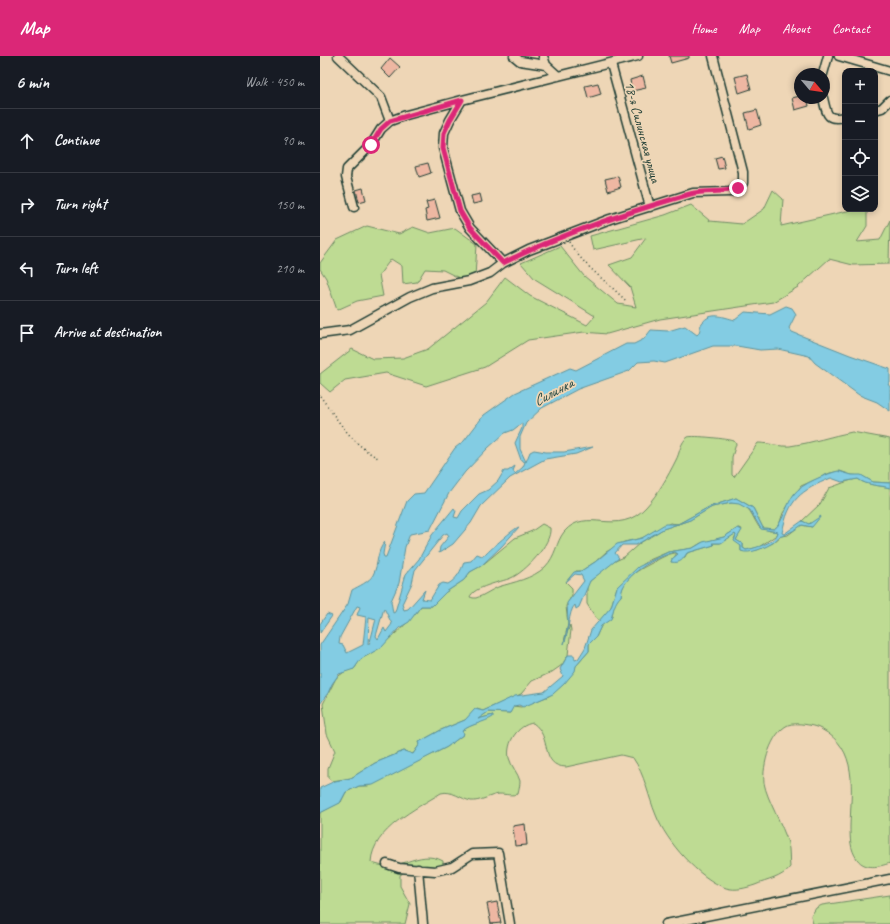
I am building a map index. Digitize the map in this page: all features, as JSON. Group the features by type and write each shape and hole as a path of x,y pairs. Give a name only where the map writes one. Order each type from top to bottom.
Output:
{"street":[{"path":"338,56 381,97 390,121"},
{"path":"514,56 520,61 546,65"},
{"path":"543,56 546,65 558,76"},
{"path":"354,207 346,177 347,169 371,145 381,129 390,121 462,100 611,64 638,56"},
{"path":"320,334 350,330 410,297 432,288 476,278 490,273 503,263 565,235 692,193 730,192 738,188 743,183 743,172 713,56"},
{"path":"825,68 828,56"},
{"path":"838,56 890,71"},
{"name":"18-я Силинская улица","path":"611,64 650,207"},
{"path":"462,100 444,133 443,148 460,211 470,228 503,263"},
{"path":"878,109 882,108 890,100"},
{"path":"825,104 828,115 831,118 842,118"},
{"path":"387,864 399,868 435,871 452,867 472,854 498,853 510,924"},
{"path":"418,869 423,924"},
{"path":"666,924 890,879"}],"path":[{"path":"565,235 574,250 628,302"},
{"path":"320,396 336,421 351,437 367,452 380,459"}],"green space":[{"path":"773,190 783,199 781,226 843,212 867,212 867,226 857,242 880,240 890,220 889,264 853,265 829,259 798,287 773,302 660,319 607,334 584,332 528,340 485,367 426,386 386,373 345,380 330,392 320,383 320,374 352,349 373,359 403,358 428,349 486,302 505,277 530,296 587,325 595,316 535,279 521,263 560,246 584,276 618,304 636,307 630,287 609,265 632,257 646,238 593,250 590,236 665,215 691,205 710,221 742,224 764,209"},
{"path":"367,226 399,234 413,227 430,233 455,228 477,244 475,277 461,279 443,270 425,269 417,282 403,284 402,266 391,259 379,275 383,296 357,301 337,310 326,278 320,269 320,263 337,240"},
{"path":"852,432 890,439 890,483 873,482 862,476 851,475 840,471 830,473 801,486 783,513 779,525 774,529 763,528 753,508 736,498 709,507 678,524 670,523 642,538 624,542 606,552 595,562 581,571 576,571 566,582 572,588 572,595 566,606 568,624 564,642 570,625 571,630 568,655 562,665 552,672 532,681 521,694 483,711 477,709 465,720 441,730 419,742 420,744 413,754 404,751 375,763 351,778 332,781 328,778 328,768 335,751 327,734 323,704 336,678 347,670 354,669 360,660 377,649 404,626 421,606 432,606 446,592 464,580 470,572 481,566 515,538 532,531 542,524 550,528 547,542 530,564 517,575 476,590 470,597 479,597 498,587 523,580 540,571 549,563 561,536 573,524 582,521 624,521 635,516 646,507 659,491 676,460 683,442 688,437 696,436 734,441 736,444 732,457 732,475 734,477 758,443 790,446"},
{"path":"858,479 869,484 890,488 890,863 872,867 864,865 857,859 850,839 851,784 847,759 842,747 833,737 821,729 810,725 788,725 782,729 772,742 766,759 764,783 768,797 783,828 788,843 790,867 783,874 774,878 741,889 733,889 726,888 705,876 675,847 667,836 656,815 641,771 633,758 621,755 566,767 558,765 552,762 543,736 533,723 522,727 514,735 509,746 509,758 520,781 518,794 499,794 471,801 453,794 445,792 441,793 397,821 379,840 374,850 371,862 390,866 425,857 443,861 443,865 438,867 410,870 400,875 400,886 410,904 405,924 320,924 320,813 341,802 346,792 359,786 368,786 447,747 464,734 462,731 493,715 478,719 488,712 510,713 513,706 521,707 549,696 564,684 576,666 589,651 589,644 596,637 601,626 612,617 614,605 621,596 625,583 630,577 641,569 670,554 677,553 671,562 685,557 687,553 714,545 712,543 720,543 735,534 734,539 741,546 741,551 757,550 773,543 781,536 788,535 801,525 812,527 811,523 808,524 802,521 820,504 829,488 847,481"},
{"path":"731,503 742,504 749,510 759,527 770,531 777,531 778,534 759,547 746,550 743,548 743,544 736,540 742,529 738,528 724,537 701,543 693,548 668,552 647,561 617,587 611,607 600,621 596,618 587,604 587,585 611,563 624,557 640,543 663,529 690,520 712,507"},
{"path":"890,895 890,924 813,924 811,916 816,908 822,905"}],"water":[{"name":"Силинка","path":"786,306 792,308 796,314 789,328 792,332 890,369 890,383 888,384 890,387 890,411 877,402 859,395 815,363 809,356 778,349 760,350 737,346 713,346 665,363 654,361 638,362 629,371 578,389 542,408 526,423 520,437 520,449 526,462 530,452 534,450 564,452 593,447 576,454 545,459 510,478 481,506 471,523 453,544 439,553 440,547 449,536 447,533 443,535 415,570 412,583 402,604 404,610 408,609 425,590 422,599 430,600 439,585 443,583 448,584 456,577 464,562 471,561 477,554 482,556 486,554 519,527 481,566 470,572 464,580 446,592 432,606 421,606 409,622 399,628 382,647 361,659 354,669 339,674 320,704 320,645 348,604 352,590 366,582 373,575 380,549 385,542 383,554 384,557 386,557 407,501 414,494 424,493 455,448 464,441 484,415 515,393 570,368 576,370 626,344 634,344 644,339 651,330 668,331 685,326 697,335 702,323 709,317 722,316 735,320 745,312 770,314","holes":["522,423 522,428 515,443 521,460 525,462 523,467 515,474 513,471 515,466 508,471 504,471 498,481 488,490 479,494 462,511 458,518 454,517 456,511 454,508 432,535 419,559 406,574 395,612 393,613 391,601 399,583 405,547 410,534 430,530 449,493 465,472 505,433 513,430","357,606 360,607 357,615 366,617 363,645 347,653 343,645 339,644 340,637","384,608 392,624 386,632 384,628 378,639 376,636","369,617 376,619 368,645"]},
{"path":"838,471 852,475 861,475 873,482 890,483 890,488 869,484 858,479 842,482 831,478 811,487 792,504 782,533 784,534 802,521 809,524 821,516 812,527 802,525 767,546 749,552 741,551 741,546 734,541 735,534 721,543 712,543 714,545 687,553 679,562 671,562 672,559 678,554 675,552 650,562 627,581 616,604 611,619 601,626 596,637 589,644 589,651 576,666 575,671 553,694 523,707 519,705 514,706 510,713 488,712 478,719 493,715 493,717 462,731 464,734 447,747 373,785 359,786 346,792 340,803 320,813 320,788 335,781 351,778 375,763 404,751 413,754 420,744 419,742 441,730 465,720 475,709 483,711 515,696 544,692 563,676 560,669 568,655 574,655 575,660 578,659 585,648 591,630 611,607 617,587 638,567 668,552 693,548 703,542 724,537 738,528 742,530 736,540 743,544 743,548 746,550 769,542 778,532 761,529 750,510 739,504 731,503 712,507 690,520 678,524 709,507 736,498 753,508 763,528 774,529 780,523 797,490 821,477"},
{"path":"665,524 678,524 663,529 636,545 622,545 615,553 619,558 590,581 579,607 576,609 575,605 573,608 564,644 568,624 567,603 584,581 581,575 575,574 566,582 574,572 581,571 595,562 617,544 642,538"},
{"path":"327,614 332,616 320,633 320,624"}],"building":[{"path":"669,56 689,56 689,58 671,63"},
{"path":"390,58 400,67 390,78 381,69"},
{"path":"747,74 751,89 739,93 735,77"},
{"path":"643,76 646,88 632,91 630,80"},
{"path":"598,83 601,94 588,98 585,86"},
{"path":"792,98 794,98 794,104 808,104 809,106 795,110"},
{"path":"757,110 761,125 749,129 745,113"},
{"path":"722,156 725,168 718,169 715,158"},
{"path":"428,163 431,173 419,177 416,166"},
{"path":"618,176 621,187 608,191 605,179"},
{"path":"363,188 366,200 359,202 356,190"},
{"path":"480,194 482,202 473,204 471,196"},
{"path":"435,200 440,218 427,221 425,210 428,209 426,202"},
{"path":"525,824 527,845 515,846 513,826"},
{"path":"497,902 501,923 491,924 487,904"}],"route":[{"path":"371,145 381,129 390,121 406,115 462,100 444,133 443,148 460,211 470,228 503,263 529,250 568,234 672,199 692,193 715,191 730,192 738,188"}]}
